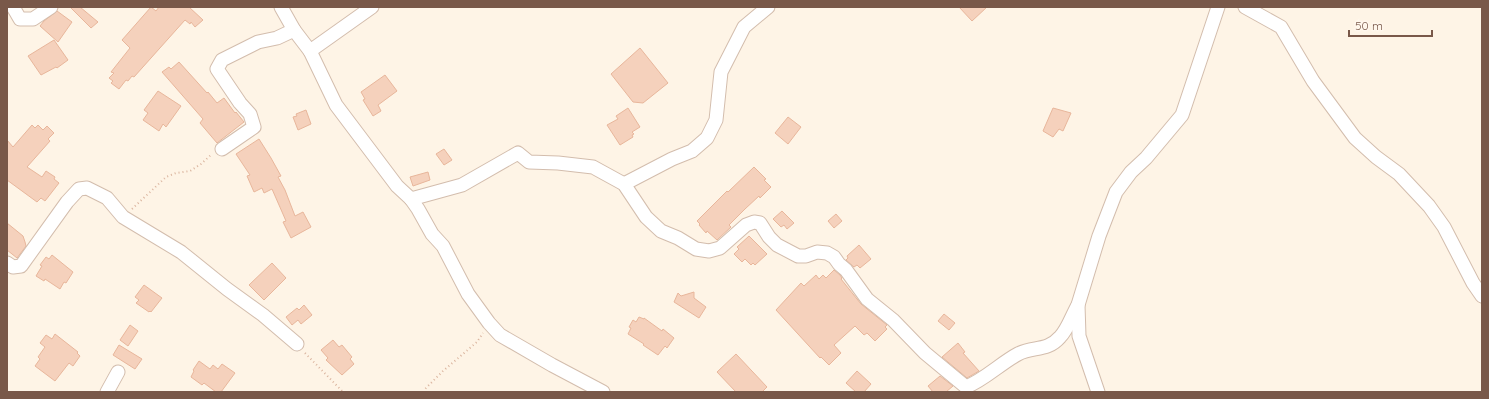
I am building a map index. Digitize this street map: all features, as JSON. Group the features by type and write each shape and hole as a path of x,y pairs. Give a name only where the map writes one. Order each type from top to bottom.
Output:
{"street":[{"path":"13,7 20,18 33,18 51,7"},
{"path":"281,7 294,30 310,51 336,105 397,186 411,199 432,234 443,246 468,294 489,323 500,335 603,392"},
{"path":"310,51 372,7"},
{"path":"624,184 672,159 692,151 707,138 716,120 721,72 744,26 768,7"},
{"path":"411,199 462,185 518,153 529,162 558,163 593,167 624,184 646,217 661,231 678,238 696,249 709,251 720,248 746,225 754,222 760,223 769,237 777,245 798,256 806,256 817,252 827,253 834,257 846,270 867,299 893,320 925,353 966,387 1019,353 1032,349 1045,348 1060,337 1078,305 1099,236 1116,192 1131,172 1146,158 1182,115 1218,7"},
{"path":"1245,7 1280,27 1313,81 1355,138 1376,157 1399,174 1429,206 1444,227 1473,283 1482,296"},
{"path":"222,149 254,127 250,114 240,104 216,69 222,60 258,42 277,38 294,30"},
{"path":"7,263 13,267 21,266 68,202 79,189 87,188 107,198 123,217 181,252 227,289 263,315 296,344"},
{"path":"1078,305 1079,336 1098,392"},
{"path":"107,392 118,372"}],"path":[{"path":"123,217 166,178 176,173 190,171 211,155 222,149"},
{"path":"424,392 424,390 443,371 477,342 489,323"},
{"path":"296,344 343,392"}],"building":[{"path":"80,7 98,22 91,28 71,8"},
{"path":"151,7 156,11 159,7 189,7 203,20 195,27 191,22 190,24 185,20 134,77 132,76 128,81 126,80 119,89 111,83 113,81 109,78 114,73 111,72 130,48 122,40"},
{"path":"959,7 987,7 972,21"},
{"path":"57,11 72,22 58,42 40,26"},
{"path":"54,40 68,60 57,68 56,67 41,75 28,56"},
{"path":"640,48 668,83 643,103 633,102 611,74"},
{"path":"179,62 217,103 224,98 244,122 217,143 200,123 203,119 162,72 169,67 171,69"},
{"path":"385,75 397,91 378,105 381,111 373,116 363,100 365,99 361,92"},
{"path":"158,91 181,106 166,127 163,124 159,131 143,120 148,113 144,110"},
{"path":"628,108 640,127 632,132 634,134 632,135 633,137 620,145 607,125 618,119 616,116"},
{"path":"1053,108 1071,113 1063,131 1059,129 1053,137 1043,131"},
{"path":"306,110 311,124 298,130 293,117 297,116 296,114"},
{"path":"788,117 801,127 788,144 775,133"},
{"path":"32,125 35,128 38,125 43,130 47,126 54,133 48,139 50,141 27,167 42,177 46,171 55,177 54,179 59,183 45,201 41,198 37,202 7,180 7,140 13,147"},
{"path":"259,139 281,176 278,177 285,190 295,216 303,212 311,227 291,238 283,222 286,221 272,189 264,193 262,188 254,192 247,176 250,175 236,154"},
{"path":"444,149 452,160 444,165 436,154"},
{"path":"754,167 766,179 764,180 771,187 760,198 759,196 745,209 729,225 731,227 717,240 707,231 706,233 697,221"},
{"path":"428,172 430,180 413,186 410,177"},
{"path":"782,211 794,223 787,229 784,225 781,227 773,219"},
{"path":"836,214 842,221 834,228 828,221"},
{"path":"7,223 23,236 25,242 26,246 17,258 7,250"},
{"path":"749,236 767,254 755,265 753,263 751,265 745,259 742,262 734,254 739,249 737,247"},
{"path":"859,245 871,259 860,268 857,265 854,267 846,260 848,258 847,256"},
{"path":"52,255 73,272 60,289 45,279 44,281 36,276 42,266 40,265 46,257 49,259"},
{"path":"272,263 286,278 264,300 249,285"},
{"path":"834,270 840,275 842,278 841,279 861,304 887,325 885,327 887,329 875,341 867,333 864,335 855,326 834,345 841,353 829,365 821,357 820,358 776,310 801,283 804,286 816,275 819,279 823,275 826,278"},
{"path":"144,285 162,298 151,312 136,303 139,300 135,297"},
{"path":"694,292 694,298 706,307 699,318 674,302 678,293 681,296"},
{"path":"304,305 312,315 301,324 298,320 292,325 286,317 297,308 299,310"},
{"path":"944,314 955,323 949,330 938,321"},
{"path":"639,317 644,318 662,331 663,329 674,338 667,348 665,346 658,355 628,334 631,328 629,327 633,320 636,322"},
{"path":"130,325 138,331 128,346 120,340"},
{"path":"55,334 78,352 77,353 80,356 73,366 69,363 55,381 35,366 40,359 38,357 45,347 40,343 46,335 52,339"},
{"path":"333,340 339,347 342,345 352,357 350,359 354,364 342,375 326,360 328,358 321,350"},
{"path":"958,343 965,352 963,353 979,371 967,378 942,357"},
{"path":"119,345 142,359 135,369 113,355"},
{"path":"736,354 767,387 762,392 736,392 717,372"},
{"path":"199,361 210,369 213,365 218,369 222,364 235,373 221,392 216,392 204,383 202,385 191,377 194,371 193,370"},
{"path":"857,371 871,384 864,392 856,392 846,383"},
{"path":"940,376 953,386 946,392 933,392 928,386"}]}
